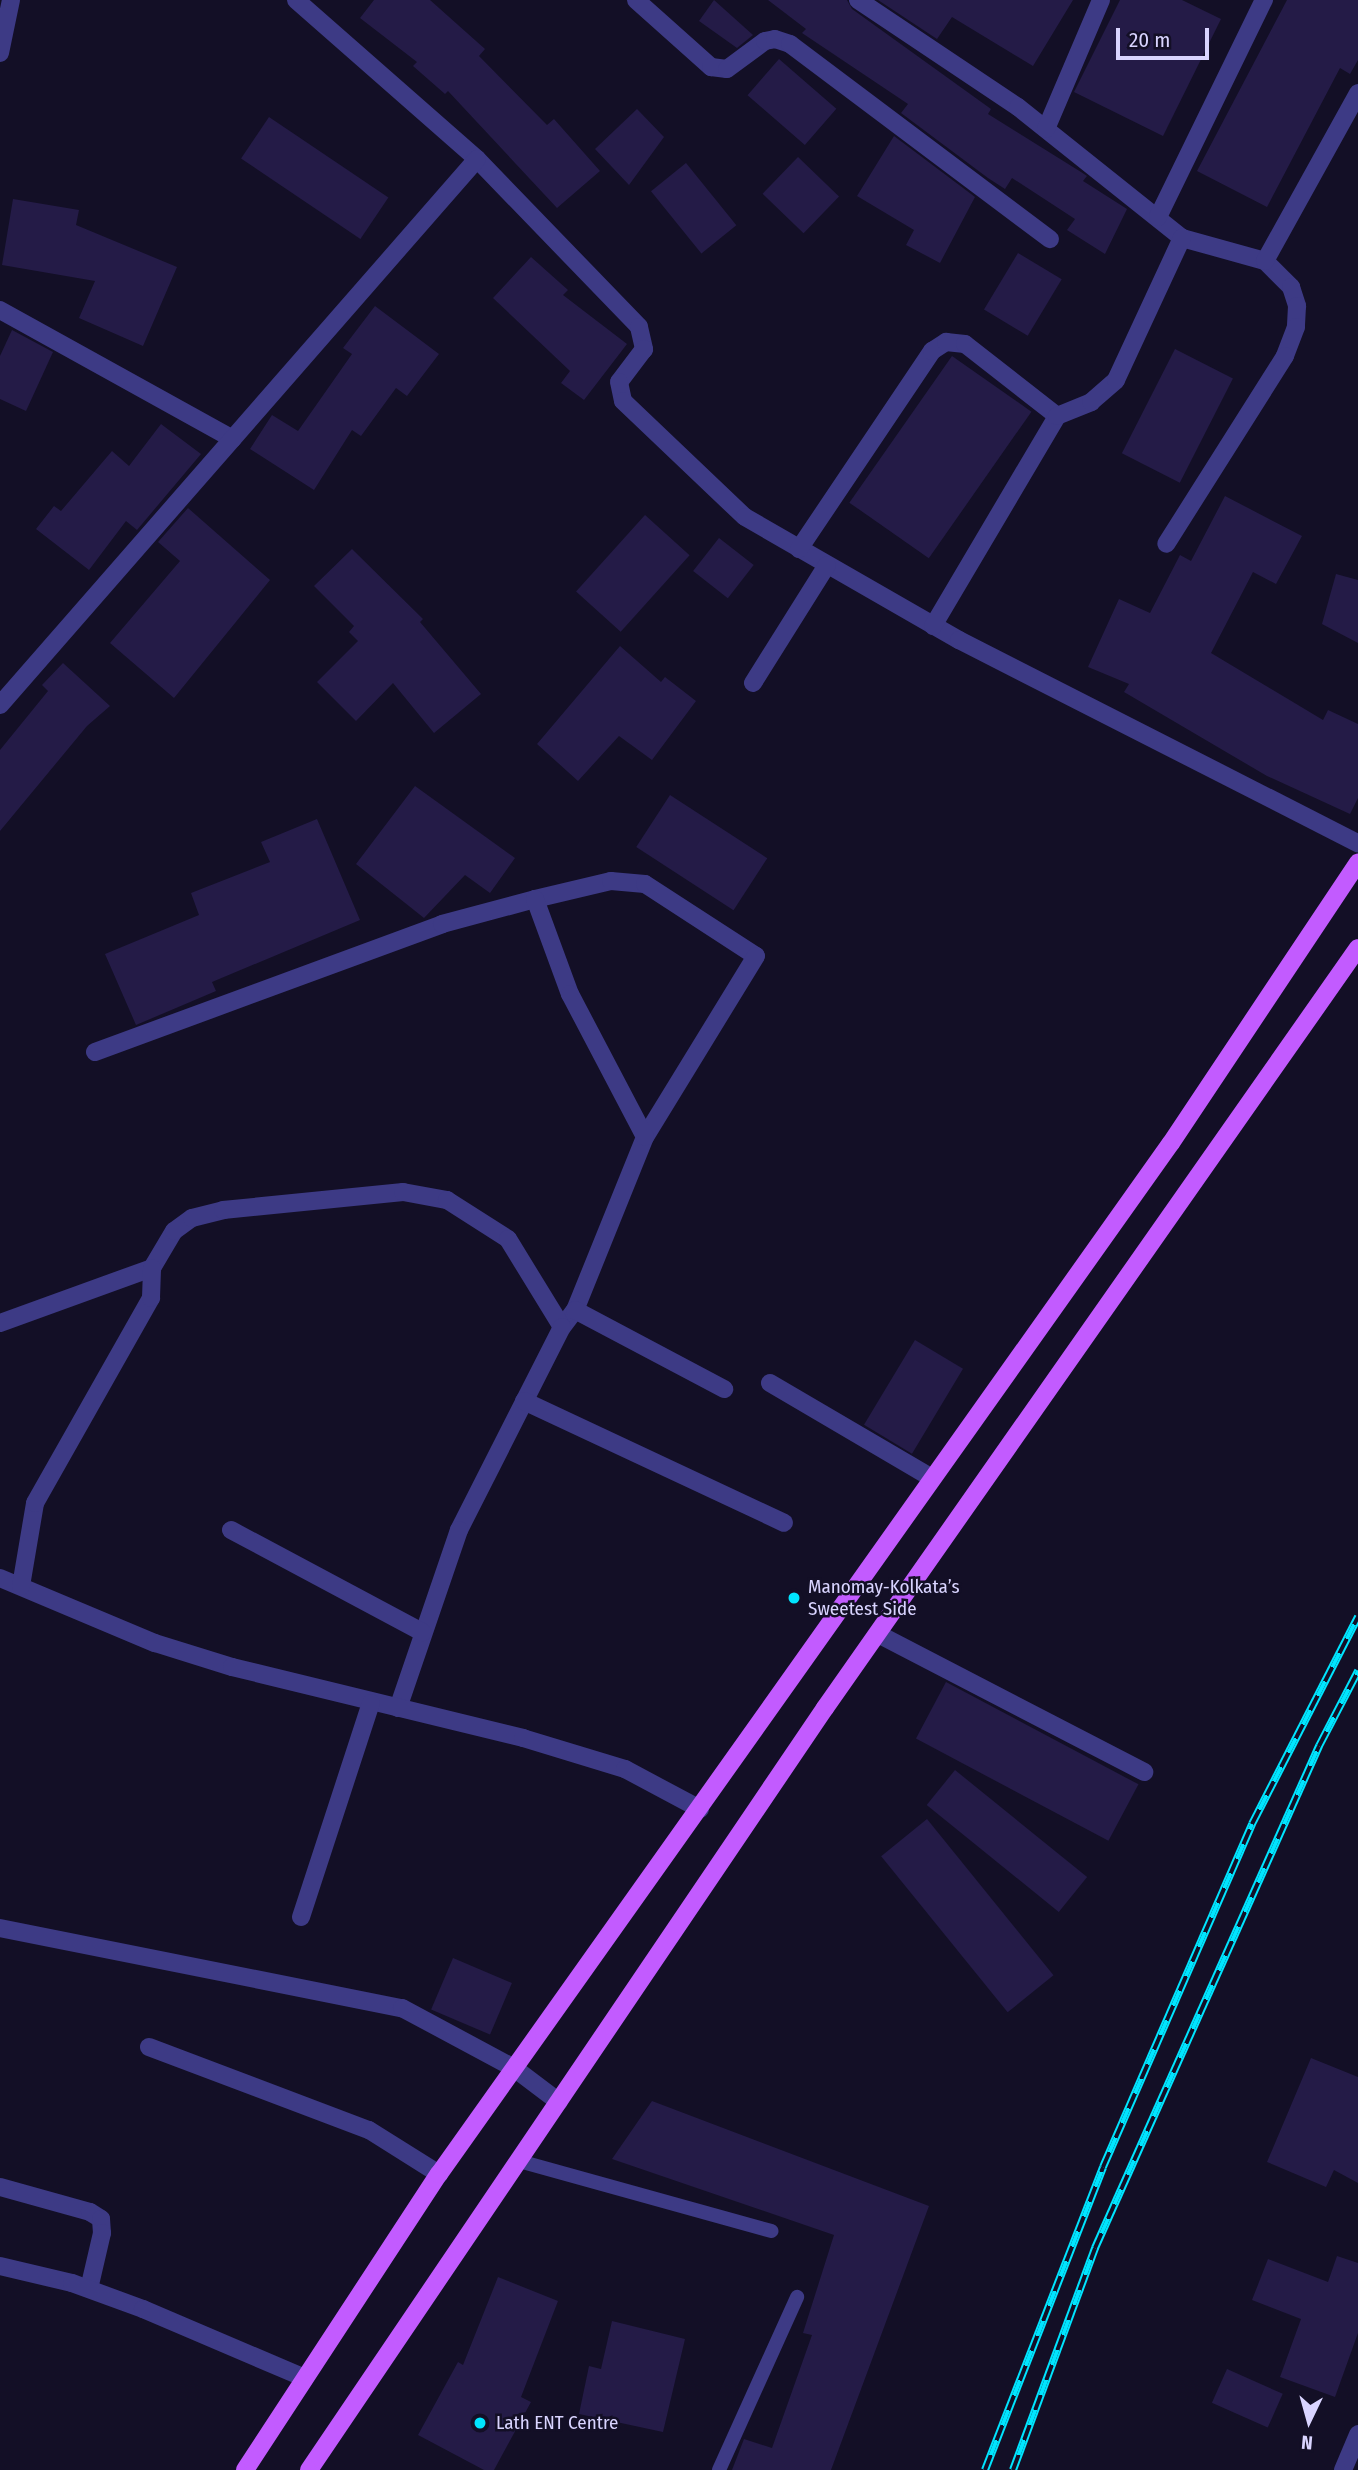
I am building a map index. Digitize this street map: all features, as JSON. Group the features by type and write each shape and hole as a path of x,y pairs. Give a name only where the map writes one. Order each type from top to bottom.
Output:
{"main road":[{"path":"245,2470 439,2174 700,1809 1239,1044 1358,863"},
{"path":"309,2470 878,1634 1358,948"}],"street":[{"path":"0,53 11,0"},
{"path":"296,0 477,159 639,327 644,349 619,382 623,401 745,517 933,626 1358,843"},
{"path":"636,0 711,67 727,69 765,41 775,39 790,44 1050,239"},
{"path":"858,0 1046,129 1182,238 1265,261 1291,287 1297,306 1296,327 1284,356 1166,544"},
{"path":"1046,129 1101,0"},
{"path":"1157,218 1264,0"},
{"path":"1265,261 1358,93"},
{"path":"0,705 477,159"},
{"path":"933,626 1057,416 1091,402 1116,380 1182,238"},
{"path":"0,310 233,439"},
{"path":"799,549 932,351 946,342 965,344 1057,416"},
{"path":"753,683 827,565"},
{"path":"95,1052 442,924 611,881 645,884 757,957 645,1137 575,1310 562,1327 459,1530 422,1632 398,1709"},
{"path":"535,899 570,993 645,1137"},
{"path":"21,1586 35,1503 151,1298 152,1268 174,1231 192,1218 223,1210 403,1192 447,1200 508,1239 562,1327"},
{"path":"0,1323 152,1268"},
{"path":"575,1310 724,1389"},
{"path":"770,1382 932,1478"},
{"path":"524,1401 783,1523"},
{"path":"231,1530 422,1632"},
{"path":"0,1578 156,1643 371,1703 523,1738 625,1769 700,1809"},
{"path":"878,1634 1144,1772"},
{"path":"301,1917 371,1703"},
{"path":"0,1928 402,2008 514,2068 559,2102"},
{"path":"149,2047 369,2130 439,2174"},
{"path":"0,2187 90,2212 101,2219 102,2233 89,2289"},
{"path":"0,2266 89,2289 305,2378"},
{"path":"1343,2470 1358,2434"}],"lane":[{"path":"519,2161 771,2231"},
{"path":"719,2470 797,2297"}],"building":[{"path":"374,0 430,0 485,49 479,56 547,125 554,119 600,171 557,208 448,91 445,94 413,66 417,62 360,18"},
{"path":"714,0 753,35 737,48 699,21"},
{"path":"768,0 847,0 852,9 991,109 988,114 1087,176 1083,181 1127,209 1105,254 1067,230 1075,219 1012,178 1005,189 901,113 908,104 802,33 806,29"},
{"path":"878,0 1073,0 1033,66 952,17 937,39"},
{"path":"1120,0 1182,0 1221,19 1163,136 1074,92"},
{"path":"1287,0 1358,0 1358,60 1350,74 1340,68 1267,207 1197,171"},
{"path":"779,59 836,109 805,145 748,95"},
{"path":"637,109 664,137 629,185 595,149"},
{"path":"269,117 388,198 360,239 241,158"},
{"path":"894,136 975,197 940,263 906,245 914,230 857,196"},
{"path":"798,157 839,197 804,233 763,194"},
{"path":"686,163 736,225 701,253 651,191"},
{"path":"13,199 79,210 76,225 177,267 143,346 79,318 95,281 2,265"},
{"path":"1018,253 1062,279 1028,336 984,310"},
{"path":"531,257 568,290 563,295 627,344 584,400 561,383 570,371 493,298"},
{"path":"375,306 439,354 407,396 396,388 361,436 352,430 314,490 250,449 272,415 298,431 352,354 343,348"},
{"path":"12,330 53,352 26,411 0,399 0,356"},
{"path":"1175,349 1233,379 1180,483 1122,453"},
{"path":"952,356 1031,412 929,558 849,503"},
{"path":"161,424 201,454 137,530 126,521 89,570 36,529 54,506 61,511 112,451 129,466"},
{"path":"1225,496 1302,536 1276,584 1253,572 1211,653 1323,720 1328,710 1358,724 1358,798 1350,814 1267,776 1124,692 1129,684 1088,667 1119,599 1150,613 1180,555 1191,561"},
{"path":"188,508 270,580 174,698 110,643 180,561 158,542"},
{"path":"645,515 690,555 621,632 576,592"},
{"path":"719,538 754,565 728,598 693,571"},
{"path":"352,549 423,619 420,622 481,694 434,733 393,683 356,721 317,682 358,641 349,632 354,626 314,586"},
{"path":"1336,574 1358,580 1358,643 1322,624"},
{"path":"620,646 661,682 665,677 696,701 652,760 619,736 578,781 537,744"},
{"path":"63,663 110,706 87,726 0,831 0,750 48,691 42,685"},
{"path":"415,786 515,858 490,893 465,875 424,918 356,864"},
{"path":"670,795 767,858 734,910 636,847"},
{"path":"317,819 360,920 212,982 216,991 136,1025 105,954 199,915 191,893 270,862 261,842"},
{"path":"915,1340 963,1369 912,1454 864,1425"},
{"path":"946,1682 1138,1784 1108,1841 916,1739"},
{"path":"955,1770 1087,1877 1059,1912 927,1805"},
{"path":"927,1819 1053,1975 1008,2012 881,1856"},
{"path":"453,1958 512,1983 490,2035 431,2010"},
{"path":"1311,2058 1358,2077 1358,2183 1334,2170 1326,2187 1267,2162"},
{"path":"652,2101 929,2206 831,2470 732,2470 744,2439 772,2448 812,2335 803,2333 834,2235 612,2159"},
{"path":"1337,2256 1358,2263 1358,2333 1335,2397 1280,2377 1301,2319 1252,2300 1268,2259 1328,2282"},
{"path":"498,2277 558,2301 521,2397 531,2402 494,2470 484,2470 418,2435 458,2362 463,2365"},
{"path":"612,2321 685,2339 663,2432 579,2414 589,2366 601,2369"},
{"path":"1227,2369 1283,2394 1268,2428 1212,2403"}],"railway":[{"path":"985,2470 1103,2167 1252,1824 1358,1617"},
{"path":"1013,2470 1095,2248 1319,1746 1358,1671"}],"place":[{"name":"Manomay-Kolkata’s Sweetest Side","path":"794,1598"},
{"name":"Lath ENT Centre","path":"480,2423"}]}
